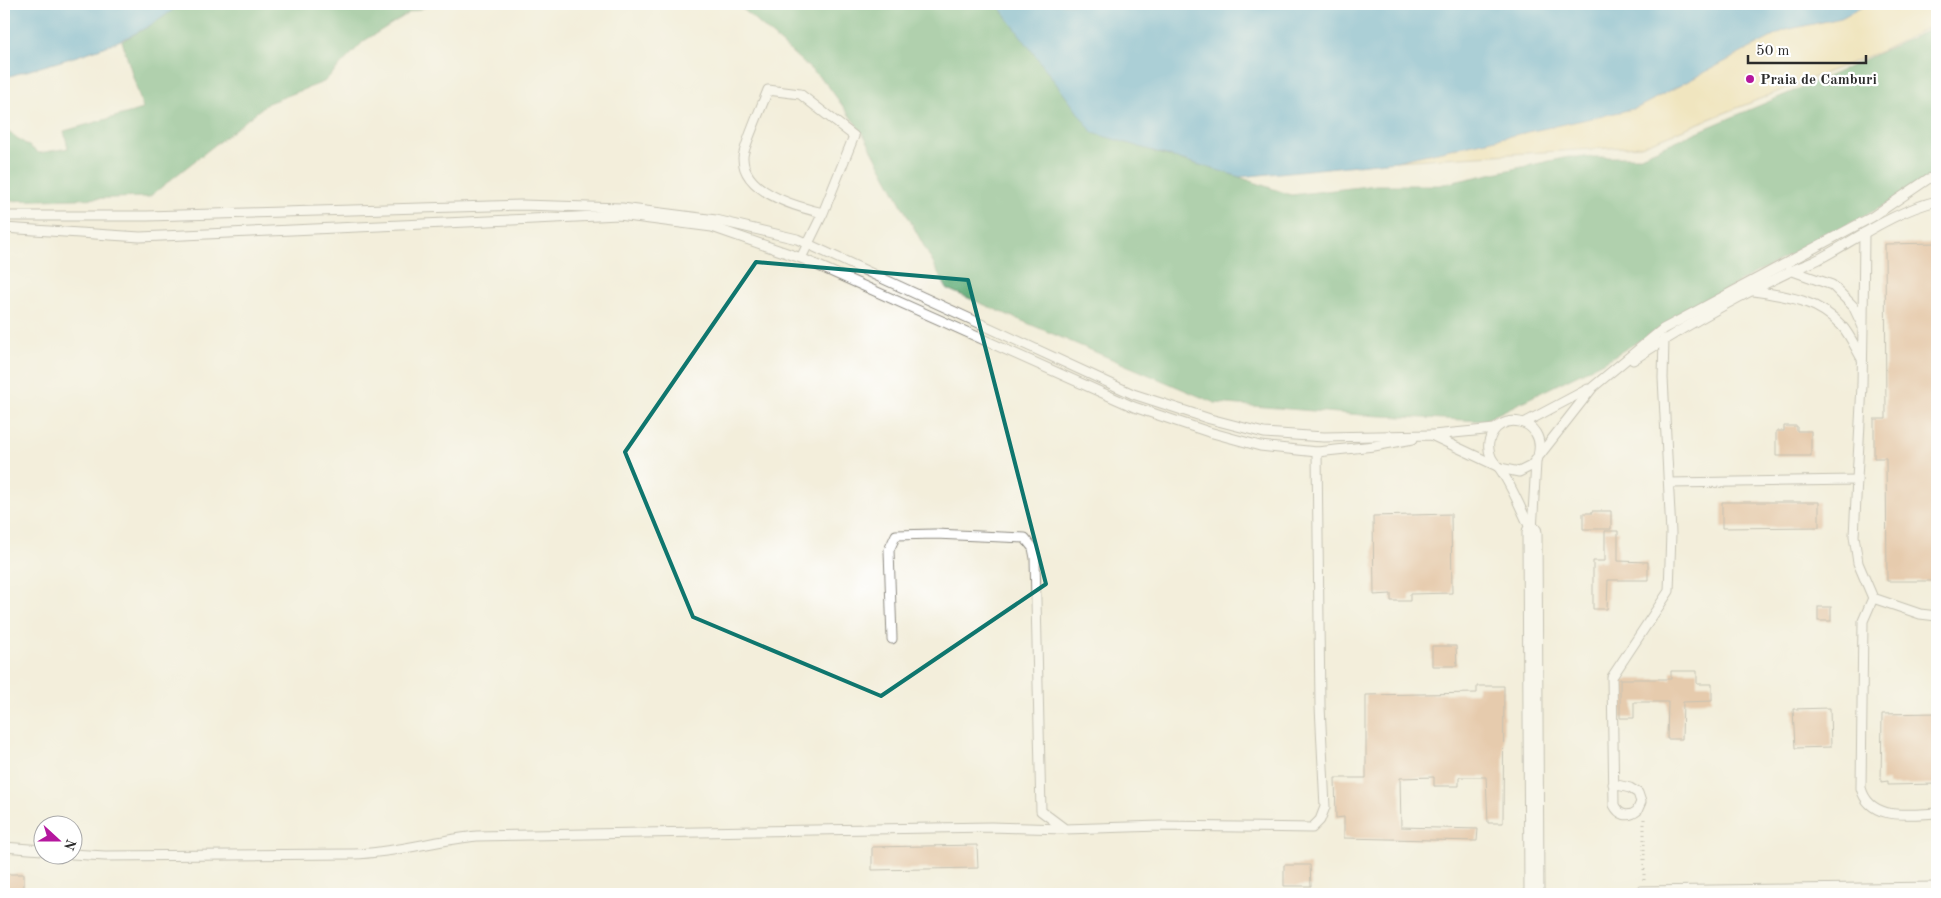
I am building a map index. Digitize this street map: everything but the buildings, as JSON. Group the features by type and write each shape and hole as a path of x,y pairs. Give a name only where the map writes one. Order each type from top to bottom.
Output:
{"street":[{"path":"1532,532 1534,894"}],"lane":[{"path":"801,258 823,213 854,136 800,94 768,90 742,158 748,176 757,187 797,207 823,213"},
{"path":"4,228 140,237 619,215 712,227 801,258 1134,407 1209,432 1260,446 1317,452 1374,446 1431,435 1498,467 1519,472 1537,459 1593,387 1663,329 1872,217 1928,179 1937,177"},
{"path":"1524,423 1593,387 1664,339 1792,270 1819,259 1864,233 1924,205 1937,202"},
{"path":"4,216 147,216 522,205 622,208 716,220 797,238 1133,394 1264,433 1324,437 1431,435 1496,429 1509,422 1524,423 1531,427 1540,441 1532,532"},
{"path":"1864,233 1862,360 1854,536 1858,564 1873,598 1863,621 1861,788 1863,796 1872,807 1886,814 1937,814"},
{"path":"1778,267 1792,270 1832,285 1853,306 1863,326"},
{"path":"1754,291 1793,296 1819,307 1843,327 1862,360"},
{"path":"1613,784 1612,677 1669,591 1669,482 1664,339"},
{"path":"1496,429 1489,441 1490,455 1532,532"},
{"path":"82,855 354,854 383,852 477,836 991,828 1065,829 1160,826 1312,828 1320,820 1325,807 1320,706 1317,452"},
{"path":"1669,482 1857,480"},
{"path":"892,639 889,550 896,536 935,534 1025,538 1030,542 1035,558 1041,811 1065,829"},
{"path":"1873,598 1920,614 1937,616"},
{"path":"4,847 32,849"},
{"path":"1642,886 1937,887"}],"path":[{"path":"1642,886 1644,817"}],"highlighted area":[{"path":"756,262 968,280 1046,584 881,696 693,617 625,452"}],"green space":[{"path":"180,4 433,4 409,13 364,41 324,82 268,103 149,197 4,201 4,129 39,153 68,148 64,131 143,109 122,41 151,25"},
{"path":"737,4 1020,4 1102,121 1154,152 1225,172 1291,195 1376,185 1439,185 1568,157 1638,157 1836,73 1937,26 1937,178 1746,278 1607,360 1483,421 1362,415 1215,403 947,289 865,137 826,83"}],"sand":[{"name":"Praia de Camburi","path":"1868,4 1937,4 1937,23 1881,51 1641,146 1396,161 1637,108 1785,30 1841,18"}],"water":[{"path":"4,4 180,4 162,18 121,40 99,49 10,76 4,75"},
{"path":"997,4 1868,4 1841,18 1785,30 1637,108 1396,161 1240,177 1093,133"}],"place":[{"name":"Praia de Camburi","path":"1750,79"}]}
